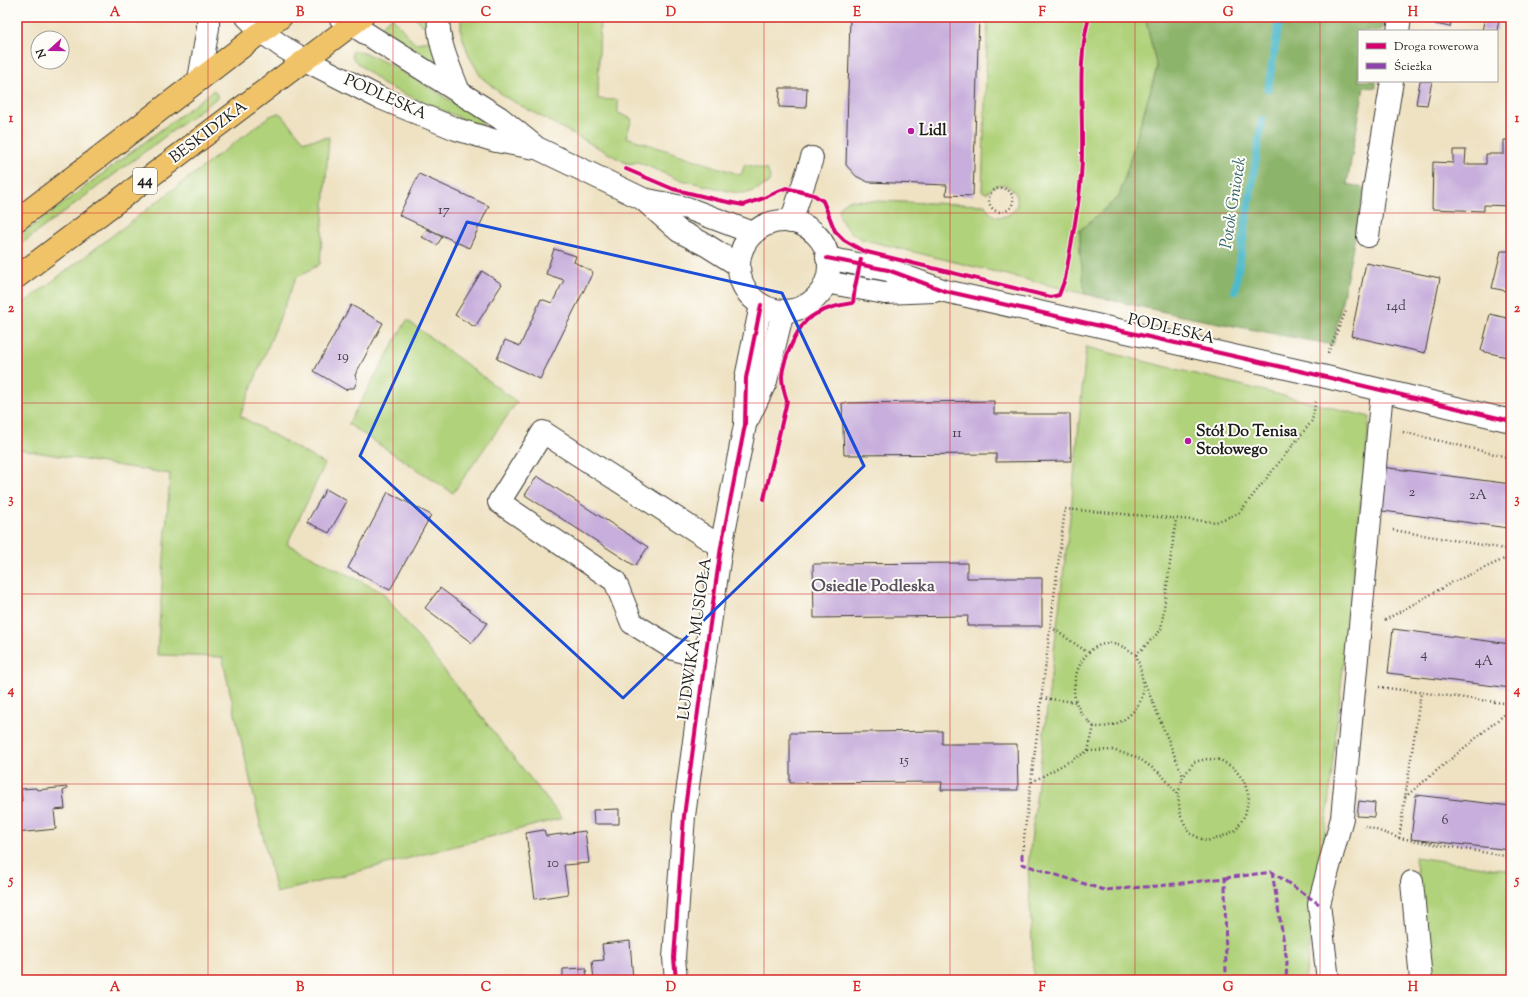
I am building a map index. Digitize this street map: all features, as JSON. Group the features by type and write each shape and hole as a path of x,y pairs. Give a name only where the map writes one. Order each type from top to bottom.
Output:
{"main road":[{"path":"17,220 199,80 254,24 281,17"},
{"name":"BESKIDZKA","path":"17,277 305,60 351,20"}],"street":[{"path":"199,80 208,28 208,17"},
{"path":"439,17 443,49 458,92"},
{"path":"1398,30 1400,17"},
{"name":"PODLESKA","path":"351,20 458,92 500,118 537,148 643,199 687,208 753,233"},
{"name":"PODLESKA","path":"254,24 282,47 378,97 456,129 496,141 537,148"},
{"path":"1368,236 1374,189 1392,82"},
{"path":"791,222 812,158"},
{"name":"PODLESKA","path":"643,199 680,231 738,265"},
{"path":"785,221 791,222 799,224 811,231 821,241 829,267 826,282 820,293 810,303 797,309 783,311 770,309 757,303 747,292 741,280 738,265 741,252 748,239 758,229 771,223 785,221"},
{"name":"PODLESKA","path":"827,258 888,270 945,291 1300,371 1511,421"},
{"name":"PODLESKA","path":"826,282 885,292 945,291"},
{"name":"LUDWIKA MUSIOŁA","path":"676,980 674,958 684,816 721,546 744,425 746,378 761,305"},
{"name":"LUDWIKA MUSIOŁA","path":"744,425 766,381 783,311"},
{"path":"1328,980 1320,904 1342,818 1382,391"},
{"path":"705,659 674,648 632,623 615,580 499,502 543,432 721,546"},
{"path":"1412,882 1421,980"}],"path":[{"path":"1002,188 1006,189 1012,195 1013,203 1006,212 998,212 991,208 989,204 989,196 994,190 1002,188"},
{"path":"1326,359 1346,311"},
{"path":"1022,854 1065,509 1216,522 1239,513 1312,421 1318,393"},
{"path":"1379,426 1511,458"},
{"path":"1136,655 1161,630 1176,519"},
{"path":"1370,526 1511,550"},
{"path":"1359,638 1387,619 1451,583 1511,556"},
{"path":"1051,627 1087,652"},
{"path":"1142,678 1143,690 1140,701 1134,711 1126,719 1116,724 1105,727 1094,727 1082,715 1076,702 1074,690 1075,677 1087,652 1096,646 1115,644 1123,646 1136,655 1142,678 1183,777"},
{"path":"1355,684 1511,704"},
{"path":"1399,838 1421,692"},
{"path":"1042,698 1076,702"},
{"path":"1405,797 1511,709"},
{"path":"1088,751 1094,727"},
{"path":"1031,782 1088,751 1112,750 1138,757 1161,774 1178,794"},
{"path":"1207,758 1220,760 1234,768 1244,781 1249,797 1245,815 1236,830 1219,838 1206,841 1189,833 1180,814 1178,794 1183,777 1194,762 1207,758"},
{"path":"1342,818 1399,838 1511,857"}],"highlighted area":[{"path":"467,222 782,293 864,466 623,698 360,456"}],"green space":[{"path":"392,17 414,43 433,41 438,61 433,62 382,27 384,23"},
{"path":"415,17 431,17 431,23 421,25"},
{"path":"461,17 600,17 598,99 618,100 618,113 632,119 626,137 741,175 745,164 767,170 770,176 769,182 748,193 737,193 677,179 638,162 628,164 505,97 481,77 469,56 461,33"},
{"path":"988,17 1145,17 1157,67 1119,197 1080,230 1080,251 1085,294 861,239 846,227 839,216 839,210 848,200 985,205 990,213 999,217 1010,214 1016,207 1016,194 1007,186 1000,185 994,187 987,193 982,191"},
{"path":"1145,17 1384,17 1382,30 1358,30 1358,82 1376,82 1376,88 1364,87 1347,184 1365,188 1333,345 1182,316 1085,294 1080,251 1080,230 1119,197 1157,68"},
{"path":"355,51 379,59 420,82 478,118 484,124 483,126 467,121 384,85 354,60 352,52"},
{"path":"214,90 218,97 17,247 17,238"},
{"path":"278,113 282,115 304,141 329,137 320,264 296,278 240,416 325,464 287,544 382,592 562,818 276,893 222,657 157,655 170,474 17,449 17,308 270,116"},
{"path":"407,320 517,402 453,493 348,424"},
{"path":"1086,347 1370,417 1323,853 1305,980 1034,980 1028,866 1071,509"},
{"path":"1415,857 1511,871 1511,980 1432,980"}],"building":[{"name":"Lidl","path":"850,17 979,17 973,196 946,195 947,185 868,182 856,176 846,165"},
{"path":"1437,17 1452,17 1450,27 1435,24"},
{"path":"1485,17 1511,17 1511,22 1499,20 1497,30 1482,30"},
{"path":"1420,82 1432,82 1427,105 1416,104"},
{"path":"780,88 807,88 806,108 779,107"},
{"path":"1504,140 1511,140 1511,206 1484,205 1484,211 1432,209 1433,162 1453,163 1453,150 1466,150 1465,164 1486,164 1486,154 1504,154"},
{"path":"419,174 489,206 469,248 399,215"},
{"path":"427,229 442,237 437,245 422,237"},
{"path":"554,249 576,256 574,262 593,272 540,379 497,359 505,340 520,346 541,299 552,303 564,280 546,274"},
{"path":"1501,251 1511,251 1511,292 1492,288"},
{"path":"1366,263 1440,278 1425,353 1351,336"},
{"path":"482,271 502,284 475,327 455,315"},
{"path":"351,305 383,323 355,375 357,381 354,388 348,388 346,390 314,371"},
{"path":"1490,314 1511,319 1511,358 1481,351"},
{"path":"994,401 994,414 1070,414 1071,461 996,462 996,454 844,455 842,403"},
{"path":"1381,467 1511,484 1511,507 1508,528 1376,510"},
{"path":"537,476 648,547 635,566 525,495"},
{"path":"326,489 347,501 329,533 307,522"},
{"path":"388,492 431,515 390,590 348,568"},
{"path":"967,563 967,578 1042,578 1042,626 967,626 968,616 814,618 813,564"},
{"path":"440,588 487,623 472,643 425,608"},
{"path":"1393,629 1511,644 1511,688 1388,673"},
{"path":"942,731 942,744 1017,744 1018,790 941,790 942,782 790,783 790,733"},
{"path":"67,787 67,789 63,791 65,809 54,810 56,829 17,833 17,801 22,801 21,789 36,788 37,790"},
{"path":"1416,795 1511,806 1511,850 1411,839"},
{"path":"1359,801 1375,803 1374,817 1357,816"},
{"path":"619,809 619,824 594,824 593,810"},
{"path":"544,830 546,836 585,831 589,863 564,865 568,894 535,899 526,833"},
{"path":"630,941 633,980 594,980 592,961 604,960 602,944"},
{"path":"586,968 587,980 563,980 563,969"},
{"path":"499,977 499,980 488,980"},
{"path":"522,977 523,980 511,980 511,979"}],"waterway":[{"name":"Potok Gniotek","path":"1268,89 1280,17"},
{"name":"Potok Gniotek","path":"1235,291 1262,120"}],"marked path":[{"path":"1022,854 1022,864 1104,890 1158,886 1225,878 1226,980"},
{"path":"1272,872 1287,961 1286,980"},
{"path":"1225,878 1272,872 1319,904"}],"cycle path":[{"path":"626,169 673,189 743,205 764,198 786,188 814,195 823,201 835,231 844,240 863,251 1051,297 1059,295 1065,279 1076,216 1082,169 1081,85 1083,50 1089,17"},
{"path":"827,258 888,270 945,291 1322,376 1511,421"},
{"path":"764,499 787,401 783,388 782,376 791,346 803,325 812,316 829,308 853,303 861,259"},
{"path":"676,980 674,958 684,816 721,547 745,425 746,378 761,305"}],"place":[{"name":"Lidl","path":"911,131"},
{"name":"Stół Do Tenisa Stołowego","path":"1188,441"}],"district":[{"name":"Osiedle Podleska","path":"873,587"}]}
